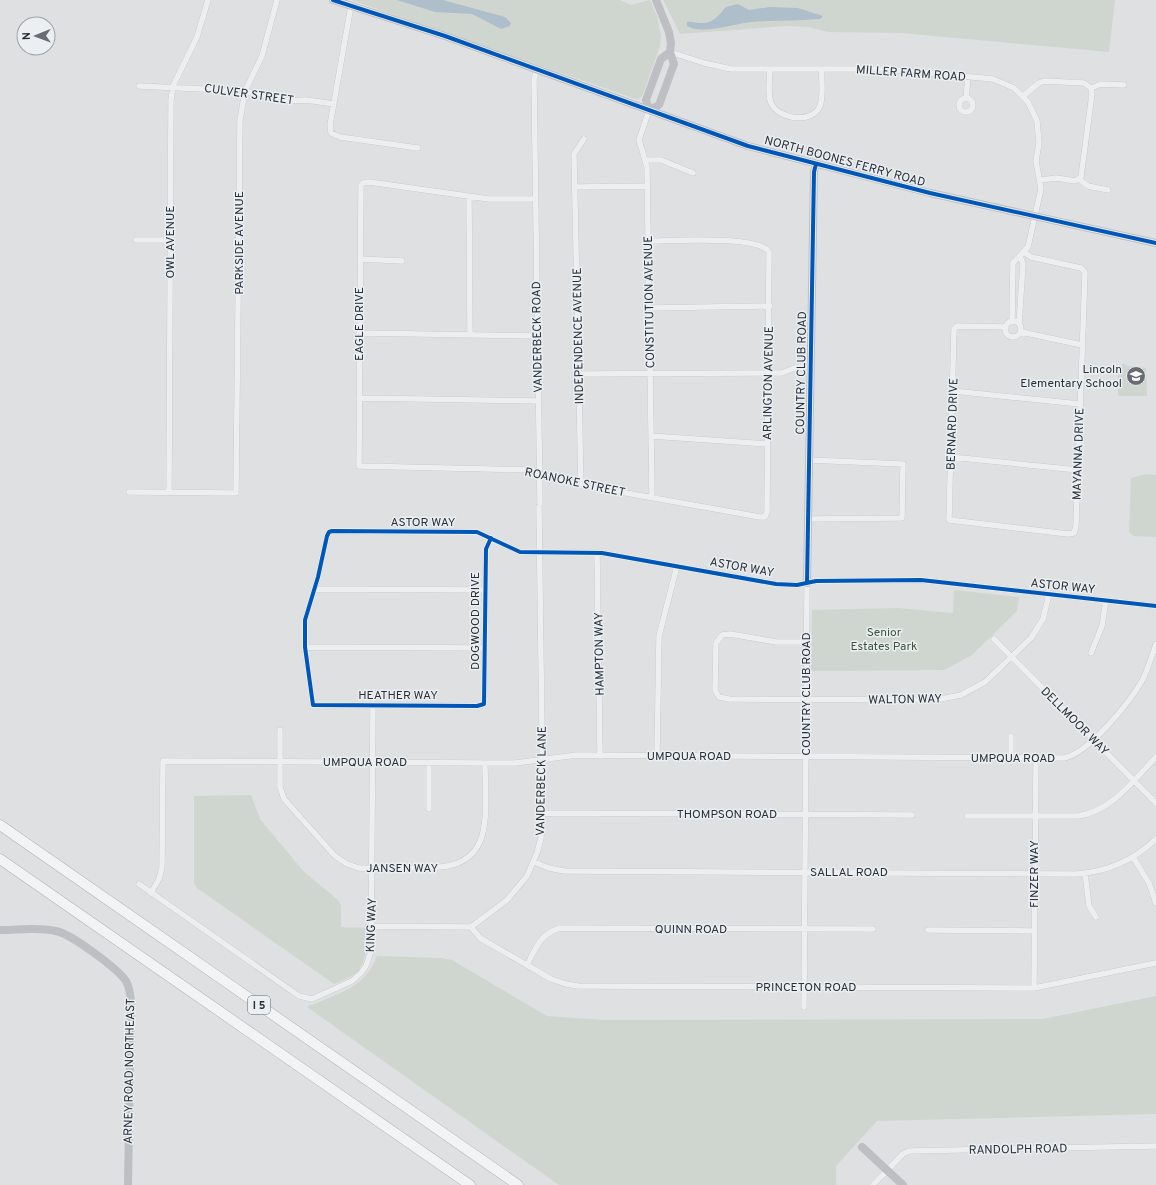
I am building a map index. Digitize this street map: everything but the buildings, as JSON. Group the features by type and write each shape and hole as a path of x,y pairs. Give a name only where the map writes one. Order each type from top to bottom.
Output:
{"highway":[{"name":"I 5","path":"0,825 518,1185"},
{"name":"I 5","path":"0,858 470,1185"}],"main road":[{"name":"NORTH BOONES FERRY ROAD","path":"333,0 445,36 748,146 930,193 1156,243"},
{"path":"656,0 669,32 671,43 670,52 674,64 658,105 649,110 646,100 658,66 661,59 670,52"},
{"name":"COUNTRY CLUB ROAD","path":"807,583 814,172 816,164"},
{"name":"ARNEY ROAD NORTHEAST","path":"0,930 48,930 61,932 74,939 114,969 128,986 131,1002 128,1185"},
{"path":"862,1147 903,1185"}],"street":[{"name":"OWL AVENUE","path":"169,492 170,240 173,86 197,37 208,0"},
{"name":"PARKSIDE AVENUE","path":"169,492 236,493 240,120 245,91 262,56 277,0"},
{"path":"351,6 330,125 331,133 340,137 418,148"},
{"name":"MILLER FARM ROAD","path":"670,52 719,67 731,69 882,69 993,79 1006,84 1023,96 1030,106 1038,126 1039,143 1036,161 1041,180 1041,193 1029,245 1013,263 1012,322"},
{"name":"VANDERBECK ROAD","path":"537,69 534,80 534,199 539,505"},
{"path":"770,69 770,99 774,108 780,113 804,118 811,116 820,107 822,69"},
{"path":"966,98 968,76"},
{"path":"1023,96 1039,83 1044,81 1084,83 1091,88 1092,94 1083,170 1079,179"},
{"path":"1091,88 1101,84 1124,85"},
{"name":"CULVER STREET","path":"139,86 173,86 245,91 290,101 306,100 334,104"},
{"name":"CONSTITUTION AVENUE","path":"649,110 639,140 645,160 647,186 652,497"},
{"name":"INDEPENDENCE AVENUE","path":"580,485 574,154 584,139"},
{"path":"645,160 661,160 693,173"},
{"path":"1041,180 1056,178 1072,181 1079,179"},
{"path":"1079,179 1088,186 1108,190"},
{"name":"EAGLE DRIVE","path":"359,466 360,192 363,183 374,182 469,197"},
{"path":"575,187 647,186"},
{"path":"470,335 469,197 502,200 534,199"},
{"path":"136,240 170,240"},
{"name":"ARLINGTON AVENUE","path":"648,241 725,240 756,244 767,249 770,260 770,306 765,516"},
{"path":"1021,332 1019,324 1022,254"},
{"name":"MAYANNA DRIVE","path":"1022,254 1085,270 1078,470 1074,533"},
{"path":"360,259 402,261"},
{"path":"649,308 770,306"},
{"path":"1019,324 1012,322 1006,328 1006,331 1010,336 1017,336 1021,332"},
{"name":"BERNARD DRIVE","path":"1006,328 955,327 949,520 1068,534 1074,533"},
{"path":"1021,332 1082,345"},
{"path":"359,333 537,336"},
{"path":"579,374 769,373 786,372 797,367 811,367"},
{"path":"953,391 1080,404"},
{"path":"359,398 538,401"},
{"path":"651,436 767,444"},
{"path":"951,457 1078,470"},
{"path":"808,519 902,518 903,464 809,460"},
{"name":"ROANOKE STREET","path":"359,466 531,470 580,485 765,516"},
{"path":"130,492 169,492"},
{"name":"VANDERBECK LANE","path":"471,927 513,894 527,876 534,862 541,838 543,813 543,759 539,505"},
{"name":"ASTOR WAY","path":"314,589 329,532 472,532 482,534 520,552 597,552 776,584 797,585 816,581 908,579 1156,606"},
{"name":"DOGWOOD DRIVE","path":"484,704 486,549 491,538"},
{"name":"HAMPTON WAY","path":"597,552 600,756"},
{"path":"657,756 659,636 677,566"},
{"name":"COUNTRY CLUB ROAD","path":"804,1007 807,583"},
{"path":"485,648 305,646 305,620 314,589 486,590"},
{"name":"WALTON WAY","path":"806,642 776,642 730,634 722,635 716,643 715,685 717,693 725,699 935,700 949,698 980,686 1012,658 1040,626 1046,610 1049,594"},
{"path":"1091,653 1102,626 1106,600"},
{"name":"DELLMOOR WAY","path":"994,639 1156,802"},
{"name":"UMPQUA ROAD","path":"151,893 159,879 162,867 163,761 515,763 567,756 1036,759 1068,757 1081,750 1094,739 1122,708 1136,690 1148,666 1156,644"},
{"name":"HEATHER WAY","path":"305,646 312,704 477,706 484,704"},
{"name":"KING WAY","path":"139,884 293,992 308,999 317,997 344,985 361,973 370,956 372,926 373,705"},
{"name":"JANSEN WAY","path":"280,730 281,791 287,803 340,860 355,867 445,868 459,863 469,856 480,842 484,830 485,763"},
{"path":"1011,736 1011,758"},
{"path":"967,816 1078,816 1092,813 1110,803 1156,757"},
{"name":"FINZER WAY","path":"1034,988 1036,759"},
{"path":"428,809 429,763"},
{"name":"THOMPSON ROAD","path":"543,813 912,815"},
{"name":"SALLAL ROAD","path":"534,862 549,868 564,871 1085,873 1112,867 1133,857 1156,839"},
{"path":"1133,857 1145,876 1156,903"},
{"path":"1085,873 1084,881 1090,908 1096,917"},
{"path":"372,926 471,927"},
{"name":"PRINCETON ROAD","path":"471,927 480,938 551,979 572,985 1034,988 1156,963"},
{"name":"QUINN ROAD","path":"527,965 542,937 550,931 560,928 804,930 873,929"},
{"path":"928,930 1034,931"},
{"name":"RANDOLPH ROAD","path":"873,1185 903,1154 909,1151 1156,1146"}],"green space":[{"path":"351,0 620,0 631,5 650,0 657,16 661,36 660,46 643,94 640,98 636,99"},
{"path":"663,0 1115,0 1109,52 901,33 828,32 808,27 787,26 680,34"},
{"path":"1123,363 1128,366 1146,368 1147,396 1119,396 1118,371 1121,369"},
{"path":"1146,474 1156,475 1156,537 1134,536 1129,532 1131,478"},
{"name":"Senior Estates Park","path":"954,590 1019,597 1017,611 972,655 944,670 811,671 812,610 898,608 953,613"},
{"path":"251,795 260,819 304,872 337,899 341,905 341,927 366,928 364,959 355,974 334,984 197,888 194,883 194,796"},
{"path":"377,956 441,958 452,960 547,1016 603,1020 1043,1019 1156,996 1156,1114 877,1121 836,1166 836,1185 559,1185 307,1007 339,994 357,983 372,967"}],"water":[{"path":"397,0 443,0 505,17 511,23 510,26 501,29 472,14 435,12"},
{"path":"738,4 749,10 770,7 798,8 823,16 820,19 751,22 709,29 687,26 687,22 709,22 726,7"}],"cycle path":[{"path":"333,0 445,36 748,146 930,193 1156,243"},
{"path":"807,583 814,172 816,164"},
{"path":"491,538 486,549 484,704 477,706 313,705 305,647 305,620 318,577 327,536 329,532 332,531 477,532 520,552 602,553 776,584 797,585 816,581 921,580 1156,606"}],"place":[{"name":"Lincoln Elementary School","path":"1136,376"}]}
